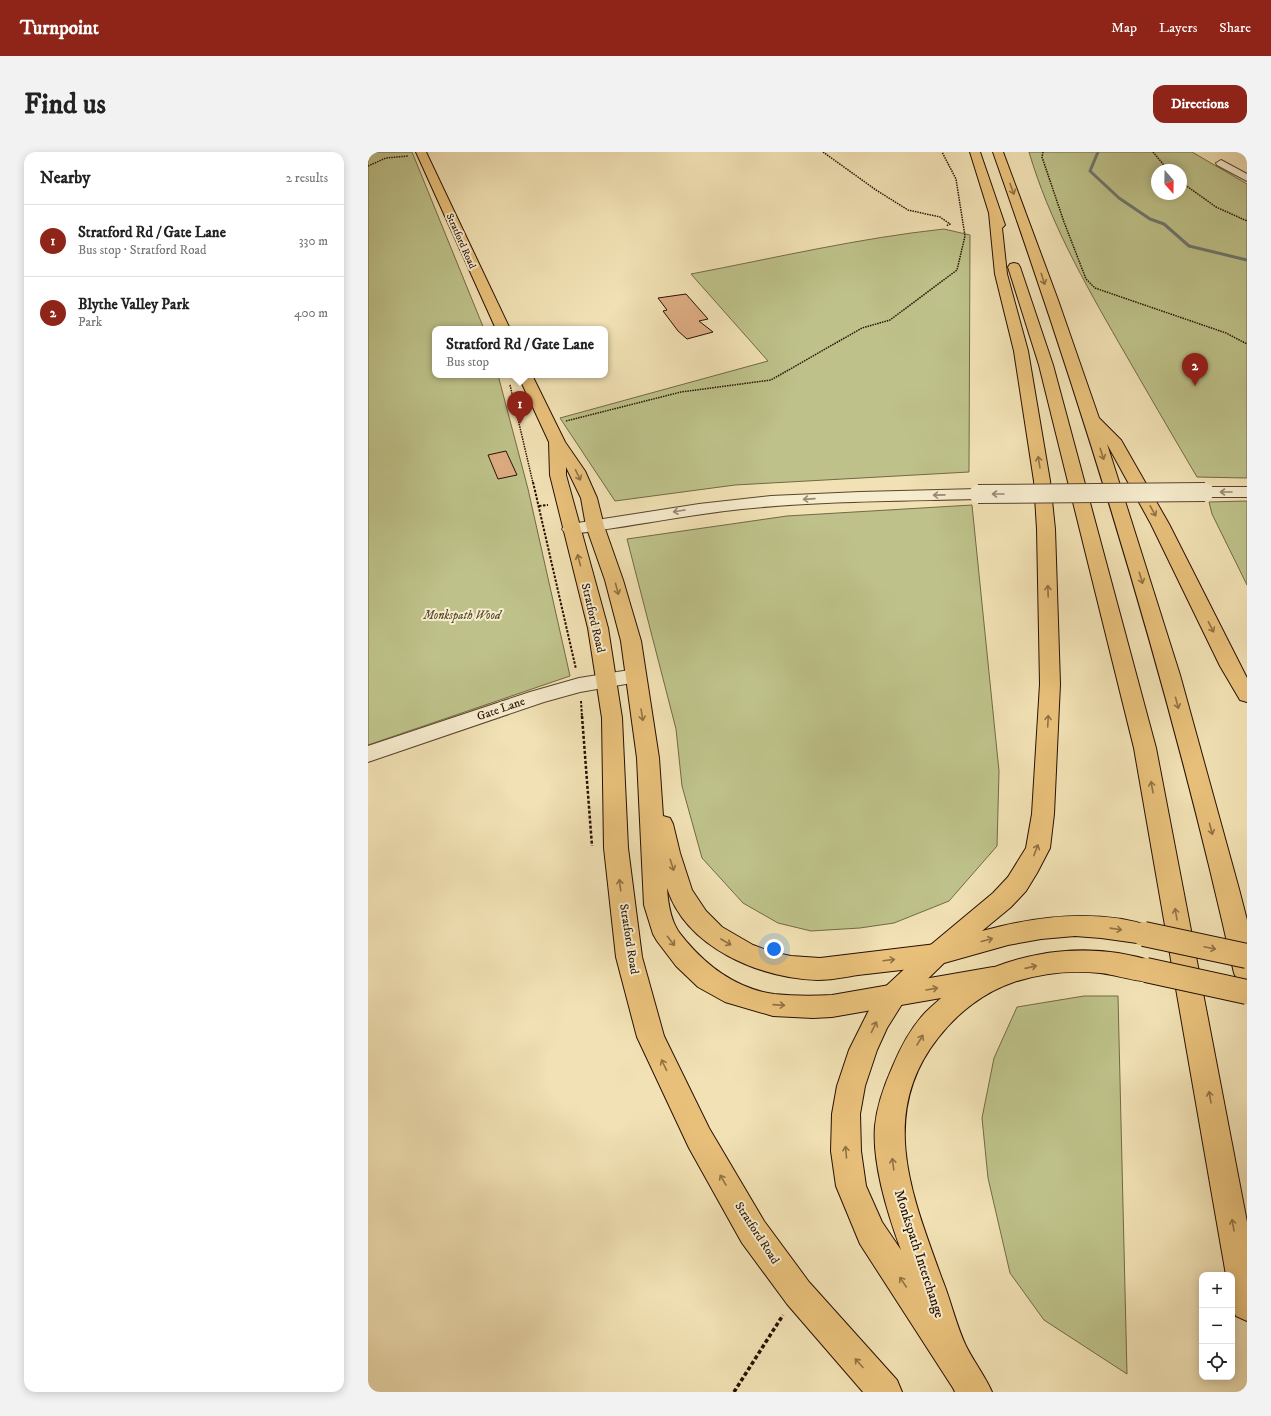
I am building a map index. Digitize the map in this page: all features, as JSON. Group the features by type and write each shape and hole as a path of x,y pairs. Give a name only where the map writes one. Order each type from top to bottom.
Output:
{"main road":[{"path":"975,152 1046,365 1145,748 1247,1305"},
{"path":"998,152 1031,242 1090,417 1161,642 1231,899 1247,973"},
{"name":"Stratford Road","path":"422,153 502,326"},
{"path":"956,1361 871,1233 850,1179 846,1143 846,1114 851,1086 863,1050 877,1020 893,996 936,955 1002,900 1017,884 1029,866 1038,848 1042,814 1050,684 1048,590 1042,481 1021,351 1002,274 995,212"},
{"name":"Stratford Road","path":"526,378 557,442 576,471 588,498 595,526 614,580 627,626 648,758 656,905 666,934 685,958 706,979 734,994 773,1005 813,1007 832,1006 993,978"},
{"path":"1090,417 1113,440 1160,524 1230,666 1247,695"},
{"name":"Stratford Road","path":"557,442 558,475 598,628 612,718 616,848 630,957 651,1037 699,1138 753,1232 798,1293 885,1392"},
{"path":"648,758 668,853 681,894 697,918 713,934 744,952 769,962 791,967 820,969 936,955 1016,932 1052,927 1101,927 1144,934 1247,956"},
{"name":"Monkspath Interchange","path":"975,1392 956,1361 912,1239 895,1180 889,1136 897,1087 911,1056 927,1029 950,1004 969,991 993,978 1039,965 1067,962 1097,962 1146,970 1247,992"}],"street":[{"path":"1221,162 1247,178"},
{"path":"571,528 595,526 688,510 822,498 978,494 1247,492"},
{"name":"Gate Lane","path":"368,754 537,697 579,685 636,676"}],"path":[{"path":"823,152 876,190 908,210 940,217 950,224 946,226"},
{"path":"550,425 681,392 771,380 862,328 890,320 957,270 965,236 956,178 942,152"},
{"path":"1043,152 1042,157 1064,222 1086,279 1095,288 1226,333 1247,344"},
{"path":"1153,152 1163,164"},
{"path":"368,166 386,158 422,153"},
{"path":"1187,186 1216,207 1247,221"},
{"path":"509,383 579,685"},
{"path":"734,1392 798,1293"}],"green space":[{"name":"Monkspath Wood","path":"368,152 412,152 483,326 432,326 432,378 499,378 528,489 570,676 368,745"},
{"path":"1029,152 1192,152 1247,184 1247,478 1197,477 1080,274 1047,202"},
{"path":"944,229 970,235 969,472 735,485 615,501 560,418 768,361 691,274 849,243"},
{"path":"1247,501 1247,585 1212,514 1209,502"},
{"path":"972,505 999,771 997,846 949,901 894,923 860,928 811,931 778,923 743,903 702,858 682,786 676,729 627,539 787,516"},
{"path":"1084,996 1118,996 1127,1374 1044,1320 1010,1273 988,1178 982,1118 994,1058 1017,1007"}],"building":[{"path":"686,294 708,319 699,321 713,332 687,339 678,331 663,311 667,310 658,298"},
{"path":"506,451 517,475 498,479 488,455"}],"waterway":[{"path":"1098,152 1090,171 1119,198 1150,219 1164,224 1189,246 1247,260"}],"place":[{"name":"Blythe Valley Park","path":"1195,386"},
{"name":"Stratford Rd / Gate Lane","path":"520,424"}]}
